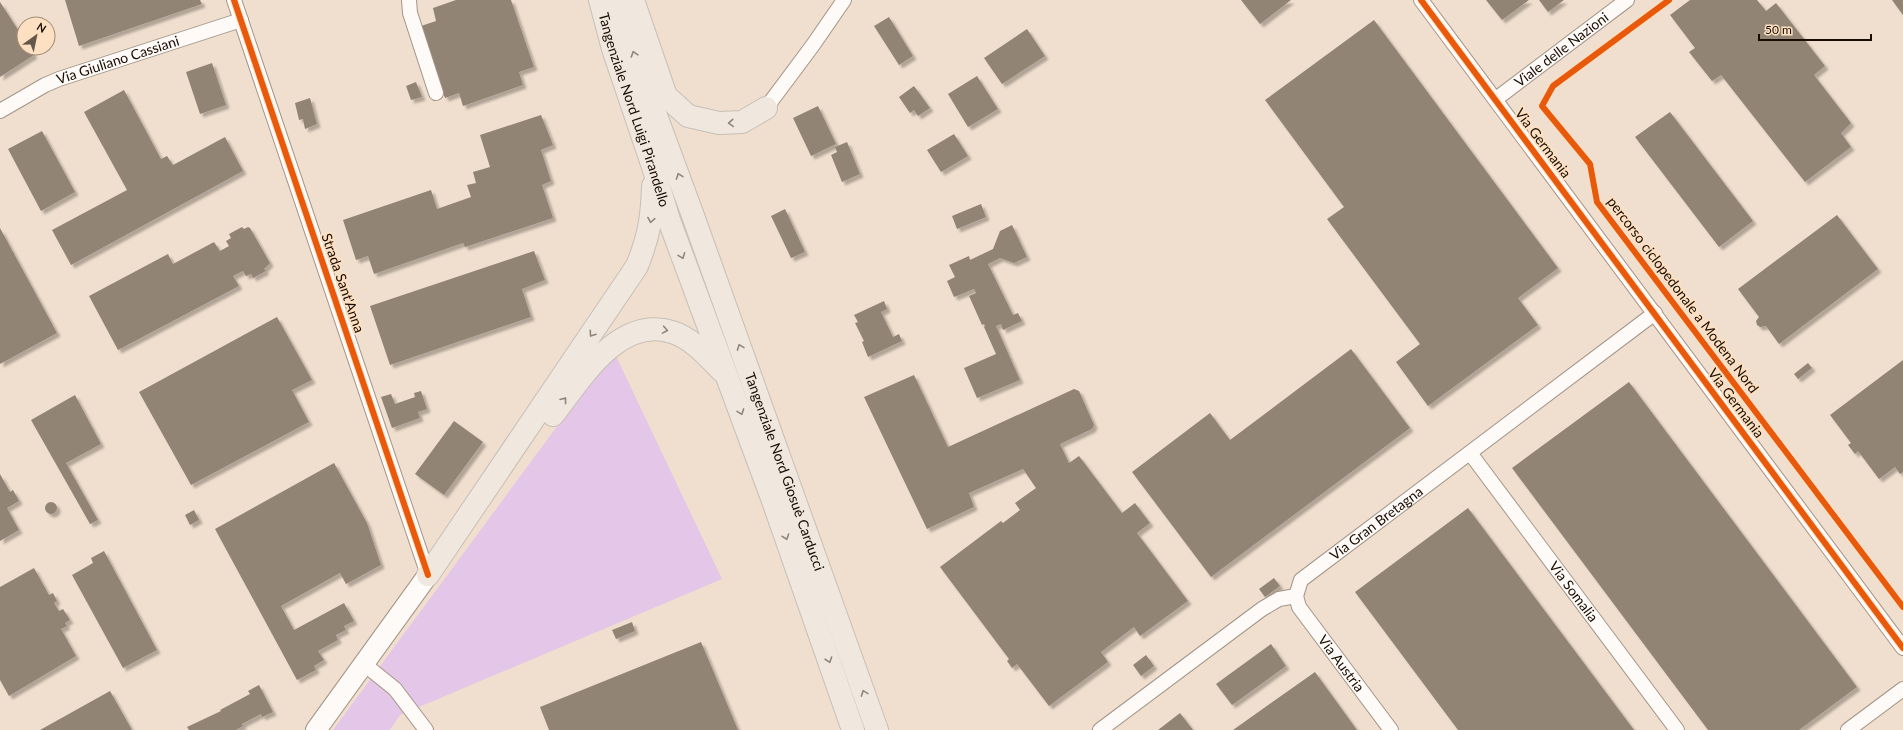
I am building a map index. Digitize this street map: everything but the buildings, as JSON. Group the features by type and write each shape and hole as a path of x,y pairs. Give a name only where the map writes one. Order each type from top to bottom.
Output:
{"highway":[{"name":"Tangenziale Nord Luigi Pirandello","path":"600,0 613,49 653,167 669,220"},
{"name":"Tangenziale Nord Luigi Pirandello","path":"619,0 634,56 692,213"},
{"path":"633,0 666,96 688,116 719,123 742,122 766,108"},
{"path":"428,574 637,266 647,240 652,216 653,167"},
{"name":"Tangenziale Nord Giosuè Carducci","path":"692,213 877,730"},
{"name":"Tangenziale Nord Giosuè Carducci","path":"669,220 727,375 854,730"},
{"path":"428,574 595,361 616,342 636,331 654,328 673,332 690,341 727,375"}],"main road":[{"path":"316,730 428,574"}],"street":[{"name":"Strada Sant'Anna","path":"234,0 428,574"},
{"path":"409,0 410,13 436,93"},
{"path":"766,108 813,45 844,0"},
{"name":"Via Germania","path":"1421,0 1903,648"},
{"name":"Viale delle Nazioni","path":"1496,99 1627,0"},
{"name":"Via Giuliano Cassiani","path":"0,111 45,85 59,79 241,20"},
{"name":"Via Gran Bretagna","path":"1296,596 1301,580 1655,314"},
{"name":"Via Somalia","path":"1470,453 1677,730"},
{"path":"1100,730 1262,609 1279,599 1296,596"},
{"name":"Via Austria","path":"1296,596 1299,607 1391,730"},
{"path":"364,664 395,689 426,730"},
{"path":"1848,730 1903,689"}],"shaded area":[{"path":"615,354 722,579 400,715 390,730 333,730 592,379"}],"cycle path":[{"path":"234,0 428,575"},
{"path":"1421,0 1903,648"},
{"name":"percorso ciclopedonale a Modena Nord","path":"1669,0 1553,86 1542,106 1590,164 1597,202 1903,607"}]}
